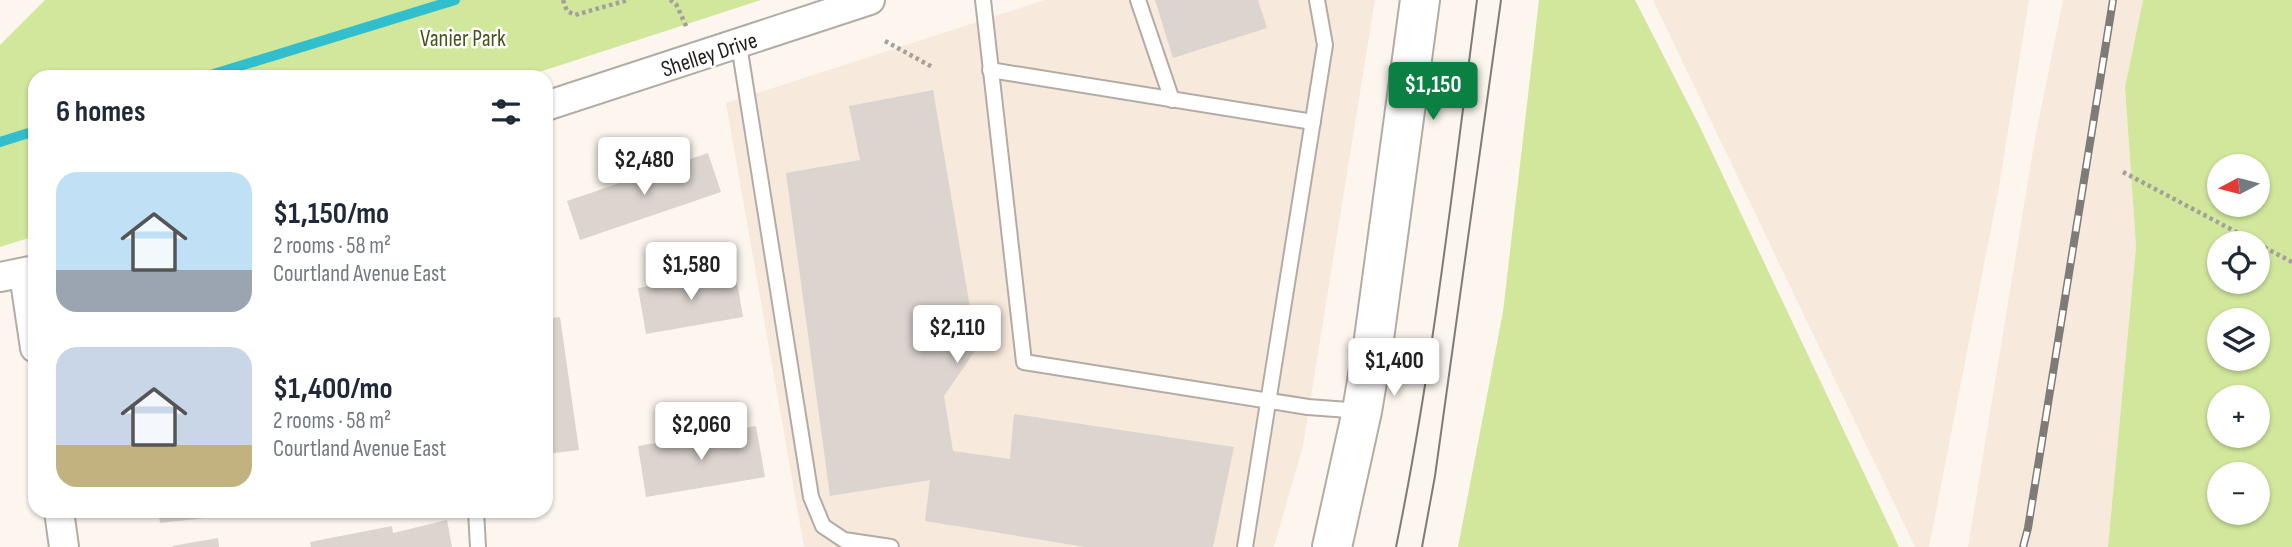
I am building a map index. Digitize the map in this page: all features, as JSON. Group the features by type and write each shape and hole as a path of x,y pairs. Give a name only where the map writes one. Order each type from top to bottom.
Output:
{"main road":[{"path":"1332,547 1362,411 1373,346 1420,0"}],"street":[{"name":"Shelley Drive","path":"553,104 870,0"},
{"path":"20,274 28,313"},
{"path":"60,518 64,547"}],"lane":[{"path":"983,0 1024,362 1308,407 1362,411"},
{"path":"1138,0 1172,100"},
{"path":"1245,547 1325,45 1317,0"},
{"path":"738,45 811,497 823,526 844,540 891,547"},
{"path":"990,70 1313,122"},
{"path":"476,518 478,547"}],"path":[{"path":"564,0 567,11 575,15 628,0"},
{"path":"885,41 934,68"},
{"path":"2123,172 2234,231"},
{"path":"2270,250 2292,262"}],"shaded area":[{"path":"1045,0 1375,0 1303,446 1274,547 804,547 726,103"},
{"path":"1653,0 2029,0 1998,193 1929,547 1915,547"},
{"path":"2063,0 2143,0 2125,87 2136,246 2108,547 1968,547 2034,144"}],"green space":[{"name":"Vanier Park","path":"45,0 761,0 546,70 28,70 28,238 0,247 0,45"},
{"path":"1539,0 1635,0 1699,125 1899,547 1458,547 1503,312"},
{"path":"2143,0 2292,0 2292,547 2108,547 2136,246 2125,87"}],"building":[{"path":"1155,0 1258,0 1267,28 1173,58"},
{"path":"933,90 977,348 944,396 953,451 1010,459 1014,414 1234,447 1213,547 1085,547 925,521 930,480 830,496 786,173 860,160 849,106"},
{"path":"708,153 721,192 580,240 567,201"},
{"path":"735,270 743,317 646,334 638,288"},
{"path":"560,317 579,450 553,453 553,318"},
{"path":"756,426 765,477 646,497 638,446"},
{"path":"159,518 205,518 160,523"},
{"path":"447,520 452,547 311,547 310,542 392,526 393,533"},
{"path":"218,538 219,547 172,546"}],"waterway":[{"path":"227,70 455,0"},
{"path":"0,142 28,133"}],"tram line":[{"path":"1396,547 1432,343 1477,0"},
{"path":"1422,547 1435,476 1501,0"}],"railway":[{"path":"2023,547 2113,0"}]}
